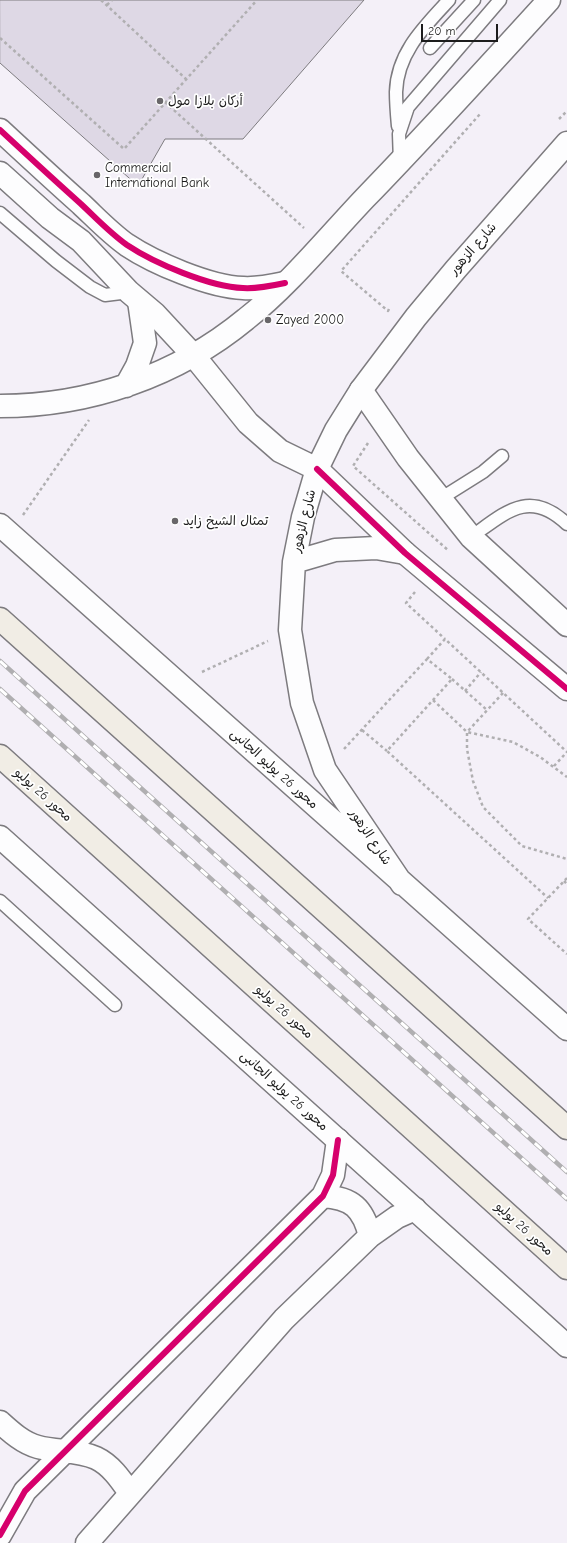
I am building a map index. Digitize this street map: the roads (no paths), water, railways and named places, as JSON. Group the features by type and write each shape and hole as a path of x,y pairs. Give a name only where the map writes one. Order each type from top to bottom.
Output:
{"highway":[{"path":"0,618 567,1128"},
{"name":"محور 26 يوليو","path":"0,756 567,1268"}],"main road":[{"path":"0,406 28,406 78,399 118,388 159,373 194,356 246,319 285,282 400,162 549,0"},
{"path":"0,130 106,228 126,244 142,254 165,266 222,286 250,288 264,287 285,282"},
{"name":"شارع الزهور","path":"402,884 325,770 302,703 290,630 294,562 303,517 317,469 336,430 361,390 441,287 567,143"},
{"path":"0,174 50,218 81,241 134,297 155,314 194,356 248,423 280,451 317,469 405,553 567,689"},
{"path":"118,388 137,366 145,343 134,297"},
{"path":"361,390 408,458 471,537 567,625"},
{"name":"محور 26 يوليو الجانبى","path":"5,529 402,884 567,1029"},
{"path":"294,562 335,550 376,548 405,553"},
{"name":"محور 26 يوليو الجانبى","path":"0,837 567,1346"},
{"path":"0,1535 25,1491 323,1196 333,1175 338,1140"},
{"path":"323,1196 337,1197 350,1202 360,1211 370,1236"},
{"path":"87,1543 284,1319 370,1236 397,1217 414,1209"},
{"path":"0,1422 17,1437 38,1447 66,1450 97,1458 115,1472 130,1493"}],"lane":[{"path":"400,162 396,92 401,64 413,40 449,0"},
{"path":"430,48 474,0"},
{"path":"399,134 408,107 416,96 500,0"},
{"path":"0,213 56,261 90,287 105,295 134,297"},
{"path":"440,499 467,482 502,456"},
{"path":"471,537 506,512 518,507 532,506 547,510 567,524"},
{"path":"0,902 115,1005"}],"railway":[{"path":"0,661 567,1172"},
{"path":"0,689 567,1199"}],"place":[{"name":"أركان بلازا مول","path":"160,101"},
{"name":"Commercial International Bank","path":"97,175"},
{"name":"Zayed 2000","path":"268,320"},
{"name":"تمثال الشيخ زايد","path":"175,521"}]}
